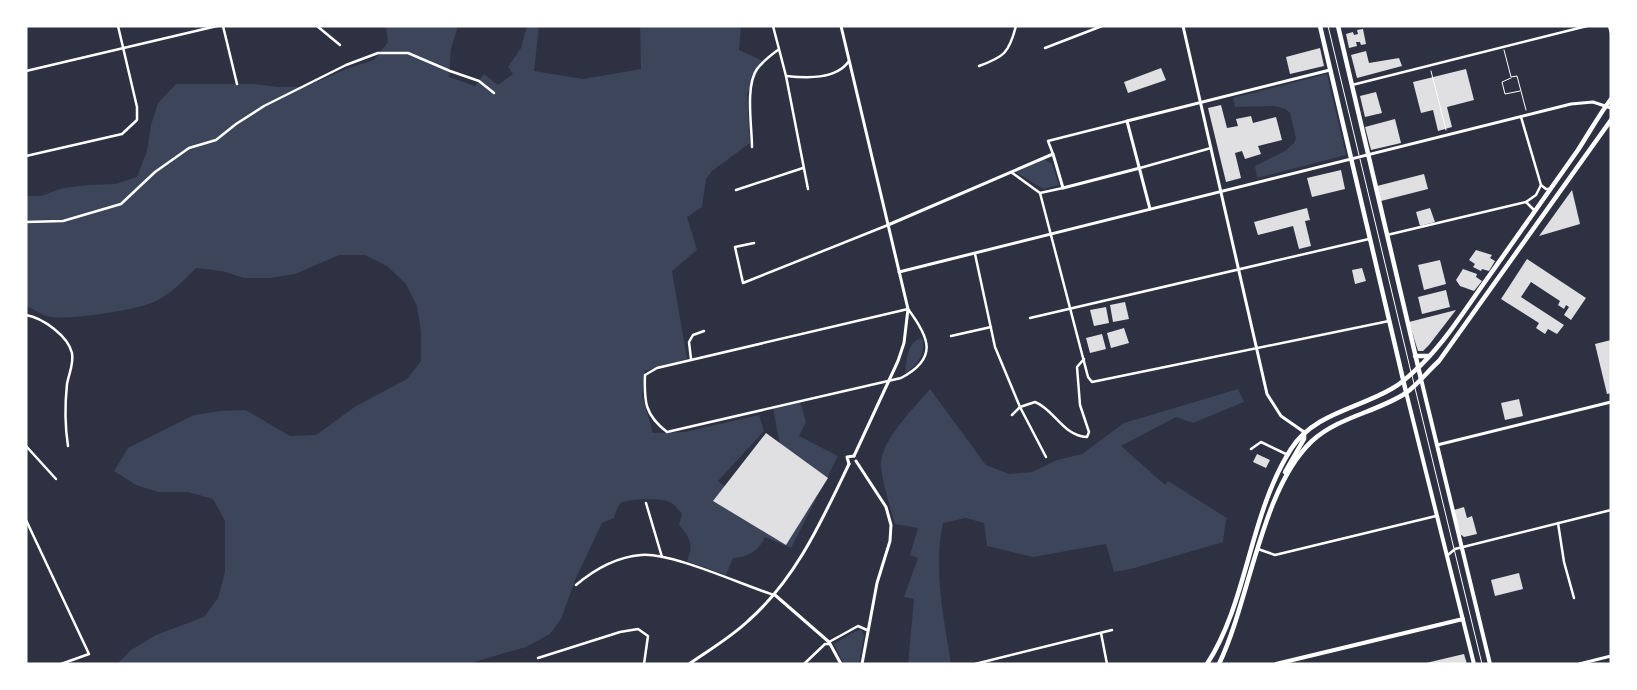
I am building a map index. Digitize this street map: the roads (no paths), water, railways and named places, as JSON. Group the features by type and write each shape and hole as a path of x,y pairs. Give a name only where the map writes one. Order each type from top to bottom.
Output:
{"main road":[{"path":"1320,26 1403,381 1474,664"},
{"path":"1338,26 1415,356 1490,664"},
{"path":"1207,664 1216,650 1228,620 1267,497 1288,455 1304,432 1346,408 1393,388 1430,356 1535,211 1611,99"},
{"path":"1219,664 1230,640 1276,497 1301,453 1318,436 1406,392 1449,349 1611,120"},
{"path":"1415,356 1430,356"},
{"path":"1284,481 1284,473 1304,439 1304,432"},
{"path":"1276,664 1463,619"}],"street":[{"path":"26,156 122,134 131,128 137,120 138,107 118,26"},
{"path":"26,71 218,26"},
{"path":"223,26 237,84"},
{"path":"317,26 340,45"},
{"path":"773,26 786,76 808,189"},
{"path":"840,26 850,60 908,309 904,343 898,361 854,456 886,507 891,525 890,541 877,583 866,630 862,664"},
{"path":"979,66 1004,55 1011,44 1016,26"},
{"path":"1045,48 1102,26"},
{"path":"1183,26 1240,270 1264,385 1272,405 1281,416 1304,432"},
{"path":"1352,85 1586,26"},
{"path":"1609,26 1611,32"},
{"path":"752,148 749,102 755,71 763,61 778,50"},
{"path":"26,222 63,221 121,204 155,172 188,148 216,140 264,106 346,65 378,53 408,53 450,72 479,81 494,93"},
{"path":"786,76 824,76 837,72 850,60"},
{"path":"1063,188 1048,141 1330,70"},
{"path":"899,272 1579,103 1608,106"},
{"path":"1521,117 1542,185 1546,189 1551,188"},
{"path":"1127,121 1150,209"},
{"path":"1040,193 1211,148"},
{"path":"754,243 735,247 743,283 888,225 1053,154"},
{"path":"736,190 803,168"},
{"path":"1010,171 1040,193 1088,377 1092,382 1097,383 1389,320"},
{"path":"1387,235 1526,202 1536,195 1542,185"},
{"path":"1526,202 1535,211"},
{"path":"1030,318 1370,239"},
{"path":"975,254 1001,364 1020,407 1046,457"},
{"path":"908,309 924,329 927,340 922,362 914,371 902,378 667,432 652,421 644,396 645,375 675,363 908,309"},
{"path":"26,315 45,321 72,352 73,365 68,383 66,403 68,446"},
{"path":"951,336 991,327"},
{"path":"691,359 689,342 693,335 704,331"},
{"path":"1012,416 1020,407 1035,402 1043,405 1069,430 1087,437 1089,432 1080,405 1076,367 1084,359"},
{"path":"1437,445 1611,402"},
{"path":"1250,449 1261,442 1288,455"},
{"path":"26,446 56,479"},
{"path":"689,664 743,626 774,595 806,549 849,464 847,458 854,456"},
{"path":"849,464 853,464 856,461"},
{"path":"646,503 662,557"},
{"path":"1448,555 1455,548 1611,510"},
{"path":"1258,549 1275,555 1438,515"},
{"path":"26,520 89,654 60,664"},
{"path":"1558,523 1564,562 1574,598"},
{"path":"576,585 594,569 613,562 642,555 662,557 774,595 830,643 841,664"},
{"path":"804,664 825,644 830,643 858,626 866,630"},
{"path":"538,658 620,632 638,629 648,636 644,664"},
{"path":"975,664 1112,630"},
{"path":"1101,633 1107,664"},
{"path":"1579,664 1611,656"}],"lane":[{"path":"1328,26 1482,664"},
{"path":"1406,352 1415,356"}]}
